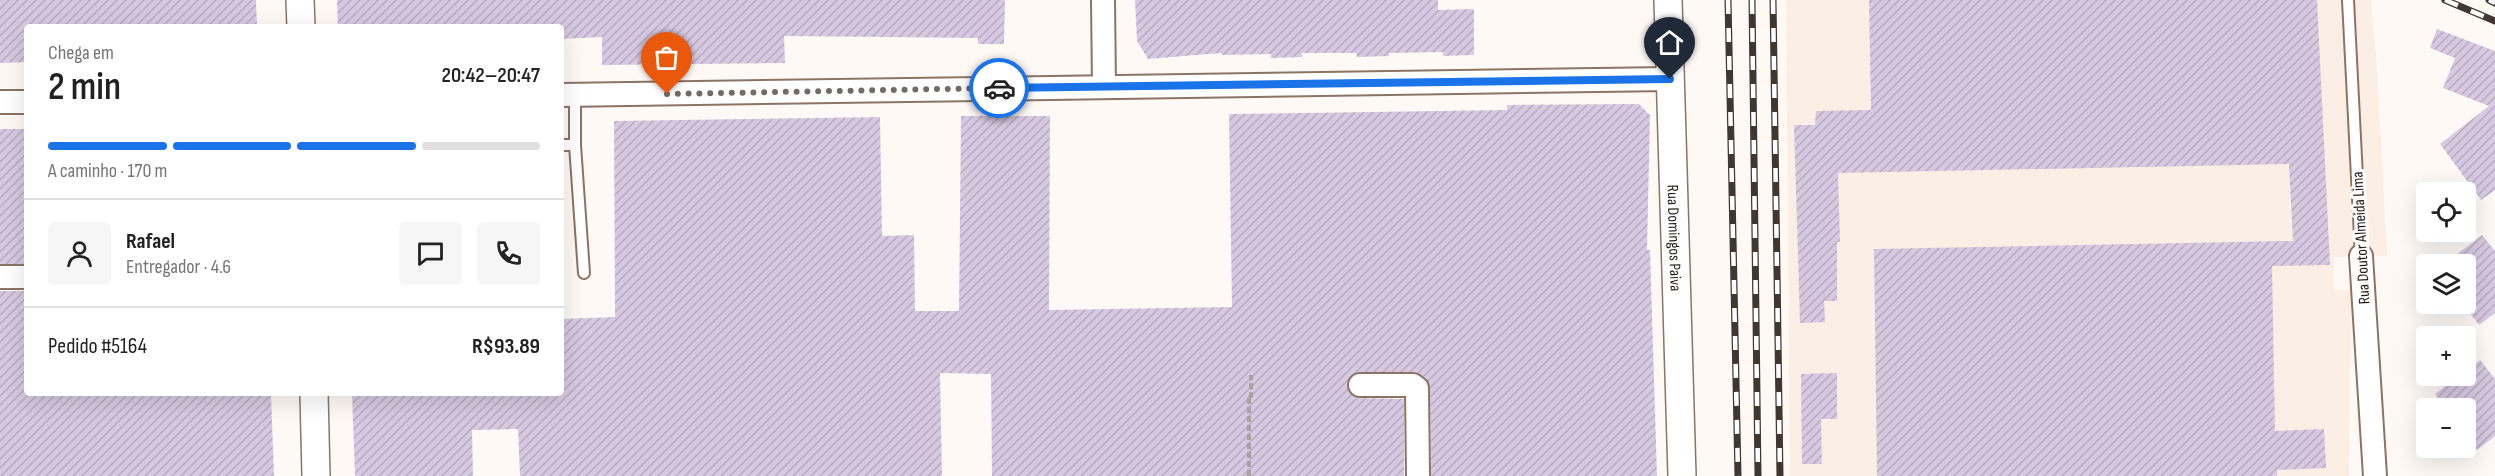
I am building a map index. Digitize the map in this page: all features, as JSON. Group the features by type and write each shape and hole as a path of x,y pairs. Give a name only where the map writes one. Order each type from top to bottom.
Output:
{"street":[{"path":"300,0 301,24"},
{"path":"1103,0 1104,86"},
{"name":"Rua Domingos Paiva","path":"1668,0 1682,476"},
{"path":"568,95 1670,79"},
{"path":"0,102 24,102"},
{"name":"Rua Doutor Almeida Lima","path":"2361,256 2375,476"},
{"path":"0,277 24,277"},
{"path":"1360,385 1413,385 1417,388 1418,476"},
{"path":"314,396 316,476"}],"lane":[{"name":"Rua Doutor Almeida Lima","path":"2348,0 2361,256"},
{"path":"568,95 575,145 584,273"},
{"path":"564,145 575,145"}],"path":[{"path":"1249,476 1251,375"}],"shaded area":[{"path":"1786,0 2371,0 2377,66 2387,256 2333,257 2334,289 2351,290 2349,476 1790,476"}],"building":[{"path":"0,0 256,0 257,24 24,24 24,62 0,63"},
{"path":"337,0 1005,0 1004,44 978,44 978,38 784,36 785,63 602,65 602,37 564,39 564,24 338,24"},
{"path":"1135,0 1438,0 1438,10 1474,9 1474,55 1443,56 1443,52 1389,53 1389,56 1357,57 1356,53 1302,53 1302,57 1271,58 1271,54 1222,55 1221,53 1148,59 1137,41"},
{"path":"1869,0 2317,0 2330,265 2272,266 2275,431 2324,429 2326,468 2277,470 2277,476 1877,476 1874,249 2293,241 2289,164 1838,173 1840,242 1837,242 1837,301 1824,301 1825,322 1800,323 1794,125 1815,125 1816,111 1871,110"},
{"path":"2437,29 2495,51 2495,190 2481,200 2476,193 2476,182 2468,182 2440,144 2489,106 2443,88 2455,58 2430,48"},
{"path":"1639,104 1650,115 1647,250 1650,250 1657,476 1431,476 1430,387 1425,377 1413,372 1359,372 1349,378 1347,384 1349,392 1359,398 1404,399 1404,476 992,476 991,374 940,373 942,476 520,476 518,429 472,430 473,476 355,476 352,396 564,396 564,319 615,317 614,121 880,117 882,236 914,235 915,311 959,311 961,116 1050,116 1049,310 1232,307 1229,114 1507,110 1507,105"},
{"path":"0,129 24,129 24,264 0,264"},
{"path":"2482,235 2495,251 2495,313 2479,325 2471,314 2476,314 2476,254 2457,254 2476,242"},
{"path":"0,291 24,291 24,396 271,396 274,476 0,476"},
{"path":"2480,360 2495,379 2495,436 2477,450 2476,398 2438,398 2435,394 2445,386 2476,386 2476,363"},
{"path":"1837,373 1837,419 1821,419 1822,464 1802,464 1801,374"}],"railway":[{"path":"1728,0 1738,476"},
{"path":"1752,0 1758,476"},
{"path":"1773,0 1780,476"},
{"path":"2445,0 2495,21"},
{"path":"2489,0 2495,3"}],"way so far":[{"path":"667,94 999,88"}],"route":[{"path":"999,88 1670,79"}]}
